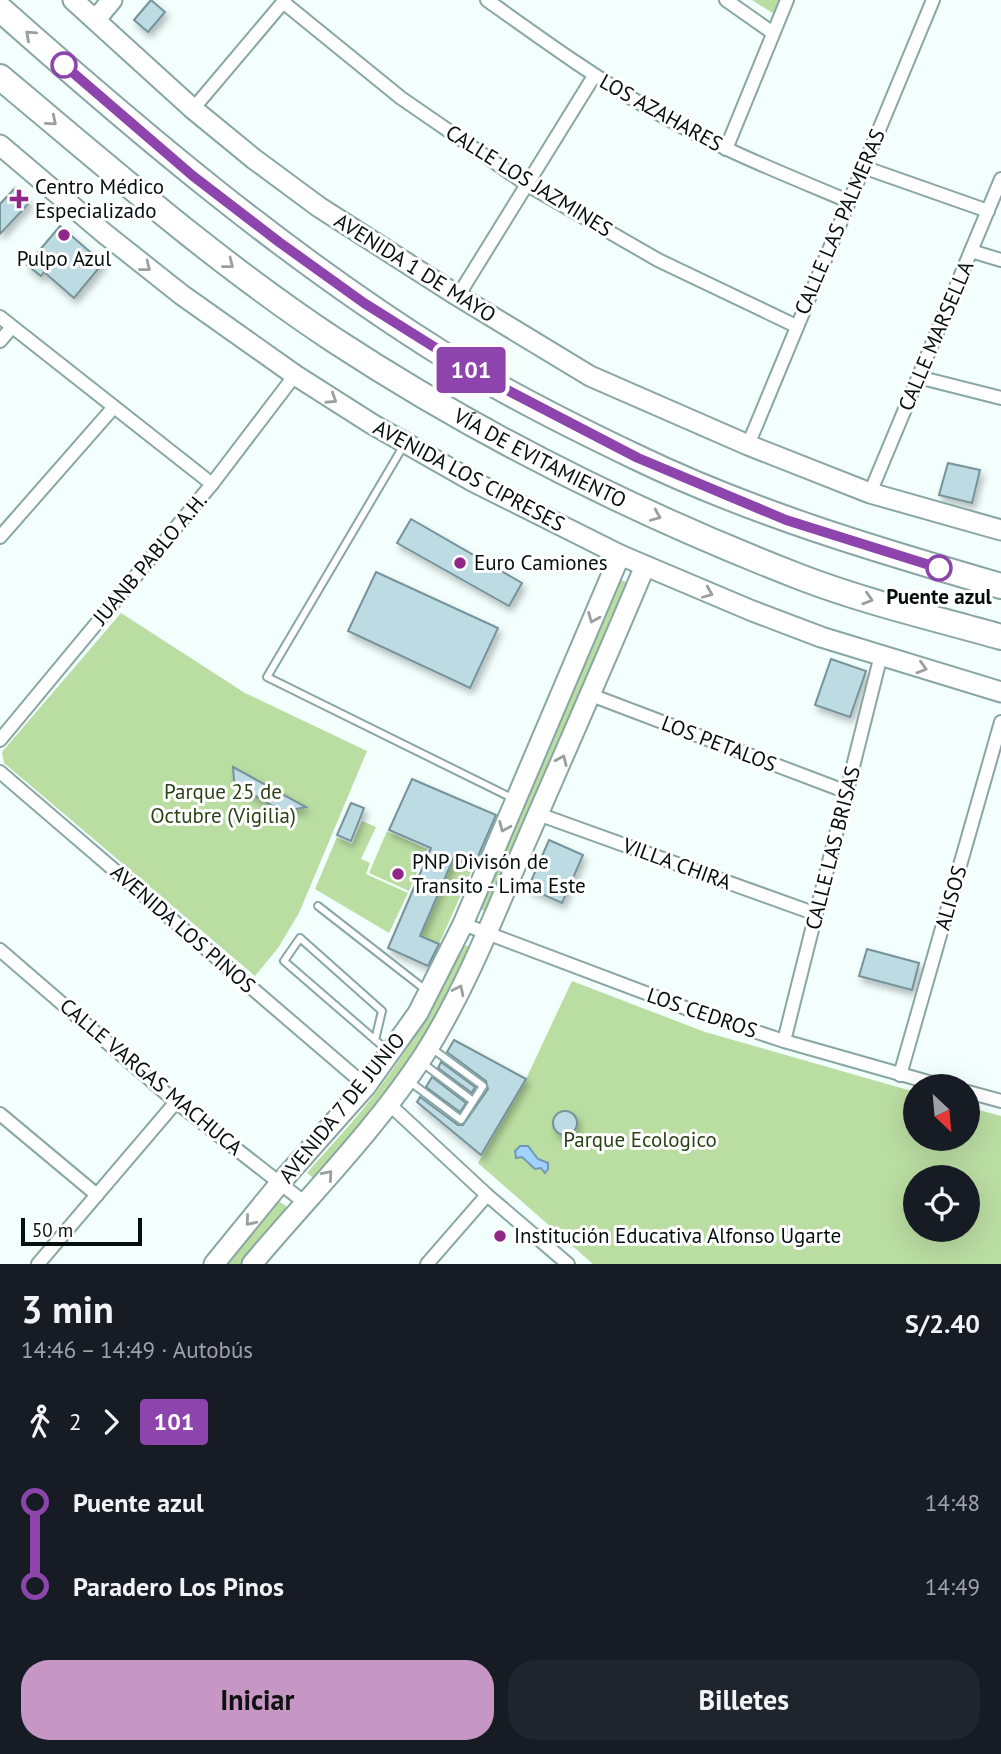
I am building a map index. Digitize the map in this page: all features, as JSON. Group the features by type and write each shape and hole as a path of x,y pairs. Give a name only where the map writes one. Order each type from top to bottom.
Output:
{"highway":[{"name":"VÍA DE EVITAMIENTO","path":"0,9 193,176 258,226 364,303 477,374 638,458 786,520 1001,586"},
{"name":"VÍA DE EVITAMIENTO","path":"0,77 162,212 248,279 333,339 424,396 629,504 802,578 1001,637"}],"street":[{"name":"AVENIDA 1 DE MAYO","path":"73,0 193,109 319,207 590,376 870,493 1001,530"},
{"path":"96,19 113,0"},
{"name":"LOS AZAHARES","path":"487,0 594,76 659,114 726,149 848,201"},
{"path":"726,0 773,33"},
{"path":"726,149 787,0"},
{"name":"CALLE LAS PALMERAS","path":"748,444 933,0"},
{"path":"193,109 284,1"},
{"name":"CALLE LOS JAZMINES","path":"284,1 401,98 526,184 658,260 796,326"},
{"path":"458,296 594,76"},
{"name":"AVENIDA LOS CIPRESES","path":"0,145 182,295 295,375 405,444 474,482 620,555 750,610 821,637 1001,692"},
{"path":"863,167 988,211"},
{"name":"CALLE MARSELLA","path":"870,493 1001,179"},
{"path":"971,251 1001,260"},
{"path":"0,317 212,484"},
{"path":"0,341 12,327"},
{"name":"JUANB PABLO A.H.","path":"0,740 212,484 295,375"},
{"path":"918,377 1001,398"},
{"path":"0,537 114,407"},
{"name":"AVENIDA 7 DE JUNIO","path":"214,1264 280,1183 366,1086 383,1045 418,1013 463,924 620,555"},
{"name":"AVENIDA 7 DE JUNIO","path":"252,1264 389,1104 407,1080 449,1011 487,933 645,566"},
{"name":"CALLE LAS BRISAS","path":"784,1041 881,656"},
{"name":"LOS PETALOS","path":"591,695 847,792"},
{"name":"ALISOS","path":"900,1075 1001,722"},
{"name":"AVENIDA LOS PINOS","path":"0,772 366,1086"},
{"name":"VILLA CHIRA","path":"538,814 816,914"},
{"name":"LOS CEDROS","path":"463,924 696,1012 903,1076"},
{"name":"CALLE VARGAS MACHUCA","path":"0,950 176,1101 304,1202"},
{"path":"980,1095 1001,1101"},
{"path":"38,1264 176,1101"},
{"path":"389,1104 568,1264"},
{"path":"0,1114 97,1195"},
{"path":"427,1264 488,1195"}],"lane":[{"path":"405,444 267,677 516,800"},
{"path":"318,906 429,992"},
{"path":"300,938 382,1011 383,1045 284,961 300,938"},
{"path":"424,1053 473,1101"},
{"path":"407,1080 461,1120 483,1086 424,1053"}],"green space":[{"path":"752,0 780,0 774,14"},
{"path":"616,578 629,583 489,913 478,908"},
{"name":"Parque 25 de Octubre (Vigilia)","path":"121,613 245,693 367,751 299,913 278,948 255,976 4,763 2,752"},
{"path":"362,821 376,827 361,859 370,863 366,874 408,893 389,933 315,889 337,837 352,844"},
{"path":"387,831 427,849 409,891 369,873"},
{"path":"456,852 476,861 439,944 420,936"},
{"path":"462,944 472,948 439,1015 390,1091 316,1180 307,1173 395,1067 426,1016"},
{"name":"Parque Ecologico","path":"572,981 705,1032 903,1089 903,1152 980,1152 980,1110 1001,1116 1001,1264 593,1264 478,1163 526,1079"},
{"path":"275,1202 286,1206 286,1210 242,1264 224,1264"}],"water":[{"path":"520,1146 528,1146 538,1159 548,1163 545,1173 541,1168 535,1169 522,1157 516,1158 515,1151"}],"building":[{"path":"151,0 165,12 148,32 134,20"},
{"path":"15,188 30,202 0,234 0,204"},
{"path":"60,226 103,263 74,298 44,272 41,276 27,265"},
{"path":"948,463 980,470 972,503 939,495"},
{"name":"Euro Camiones","path":"411,519 522,583 509,606 397,543"},
{"path":"376,572 498,628 470,688 348,631"},
{"path":"831,659 866,671 850,717 815,705"},
{"path":"233,767 306,807 280,810 237,785"},
{"path":"412,779 496,815 476,861 456,852 420,936 439,944 428,966 388,948 431,848 389,830"},
{"path":"351,803 364,808 351,841 337,835"},
{"path":"549,840 583,855 562,903 528,888"},
{"path":"867,949 919,963 912,990 859,976"},
{"path":"454,1040 526,1079 481,1155 417,1102 420,1097 458,1125 463,1125 488,1089 486,1081 447,1052"},
{"path":"441,1062 475,1087 472,1093 438,1068"},
{"path":"432,1077 466,1103 460,1112 426,1087"},
{"path":"565,1111 574,1114 577,1123 574,1132 565,1135 556,1132 553,1123 556,1114"}],"bus line":[{"name":"101","path":"64,65 193,176 279,242 364,303 482,377 638,458 786,520 939,568"}],"place":[{"name":"Centro Médico Especializado","path":"19,199"},
{"name":"Pulpo Azul","path":"64,235"},
{"name":"Euro Camiones","path":"460,563"},
{"name":"Puente azul","path":"939,568"},
{"name":"PNP Divisón de Transito - Lima Este","path":"398,874"},
{"name":"Institución Educativa Alfonso Ugarte","path":"500,1236"}]}
